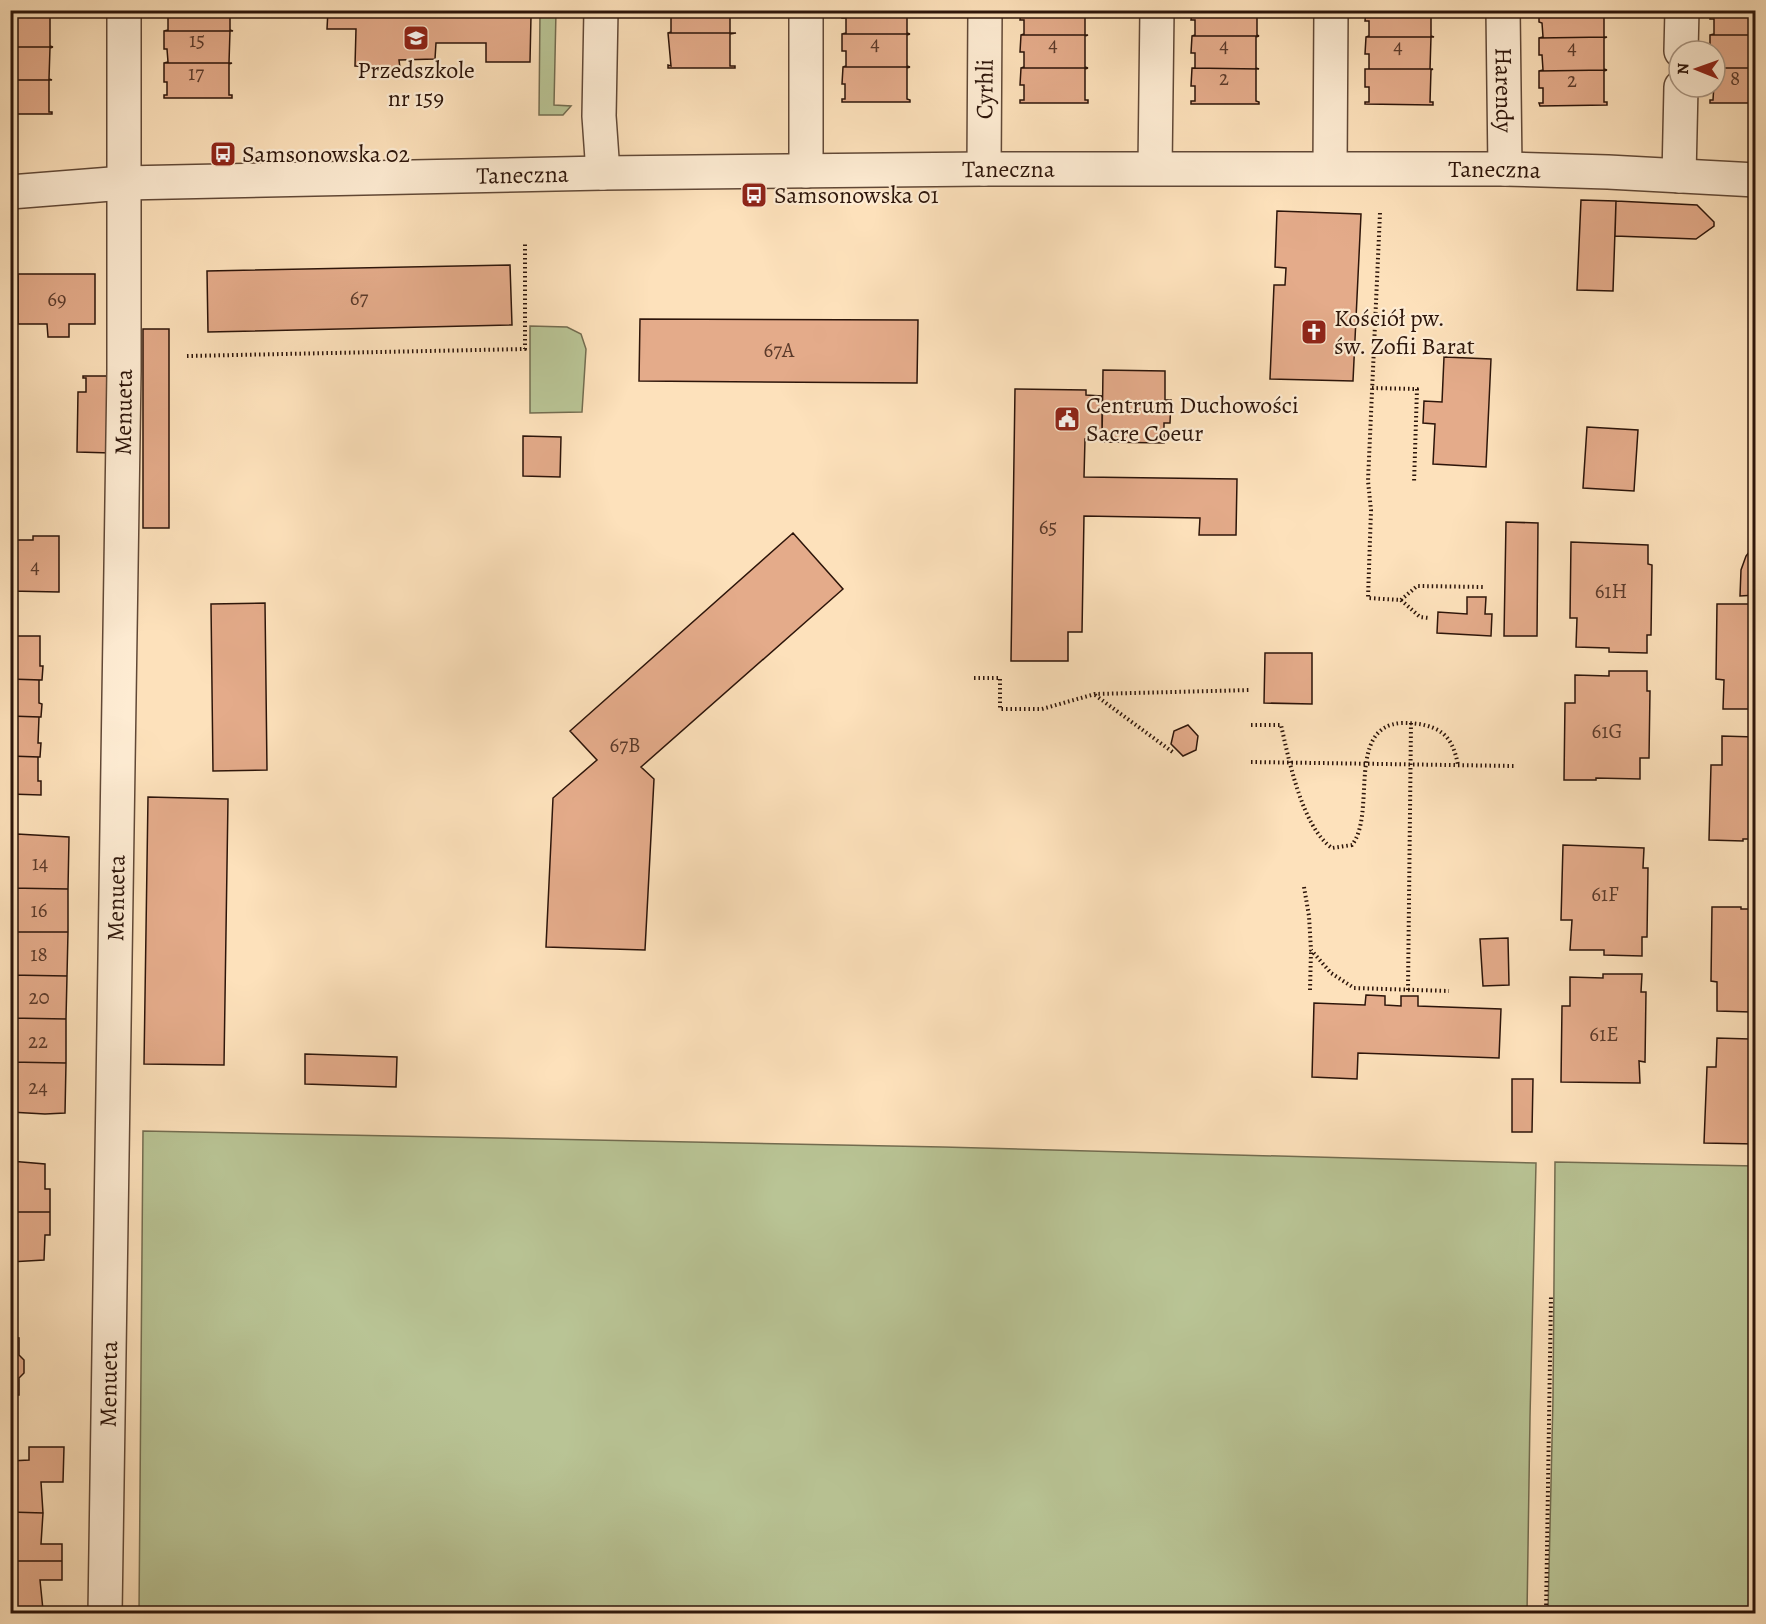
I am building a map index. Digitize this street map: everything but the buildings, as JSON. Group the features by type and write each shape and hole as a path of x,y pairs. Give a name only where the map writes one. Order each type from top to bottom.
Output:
{"street":[{"name":"Menueta","path":"105,1614 124,395 124,10"},
{"path":"601,10 599,116 603,173"},
{"path":"806,10 806,171"},
{"name":"Cyrhli","path":"984,169 985,10"},
{"path":"1155,168 1157,10"},
{"path":"1330,168 1331,10"},
{"name":"Harendy","path":"1503,10 1505,169"},
{"path":"1681,39 1682,10"},
{"path":"1678,176 1681,99"},
{"name":"Taneczna","path":"10,192 124,183 603,173 984,169 1505,169 1755,180"}],"path":[{"path":"1380,213 1368,481 1371,510 1368,598 1401,600 1420,617 1429,618"},
{"path":"187,356 525,349 525,242"},
{"path":"1372,388 1417,389 1414,483"},
{"path":"1401,600 1417,586 1485,587"},
{"path":"974,678 1000,678 1000,709 1042,709 1095,694 1251,690"},
{"path":"1095,694 1174,753"},
{"path":"1408,990 1411,723"},
{"path":"1251,725 1281,725 1289,763 1301,801 1321,841 1332,848 1352,845 1358,837 1368,749 1375,737 1386,727 1411,723 1429,725 1444,734 1455,749 1458,765"},
{"path":"1251,762 1515,766"},
{"path":"1304,887 1311,950 1310,990"},
{"path":"1311,950 1331,973 1354,988 1449,991"},
{"path":"1546,1614 1551,1295"}],"green space":[{"path":"540,11 556,11 554,105 571,106 563,115 539,115"},
{"path":"530,326 567,327 581,334 586,349 582,412 530,413"},
{"path":"143,1131 943,1147 1536,1163 1527,1613 139,1613"},
{"path":"1555,1162 1755,1166 1755,1613 1548,1613"}],"place":[{"name":"Przedszkole nr 159","path":"416,38"},
{"name":"Samsonowska 02","path":"223,154"},
{"name":"Samsonowska 01","path":"754,195"},
{"name":"Kościół pw. św. Zofii Barat","path":"1314,332"},
{"name":"Centrum Duchowości Sacre Coeur","path":"1067,419"}]}
